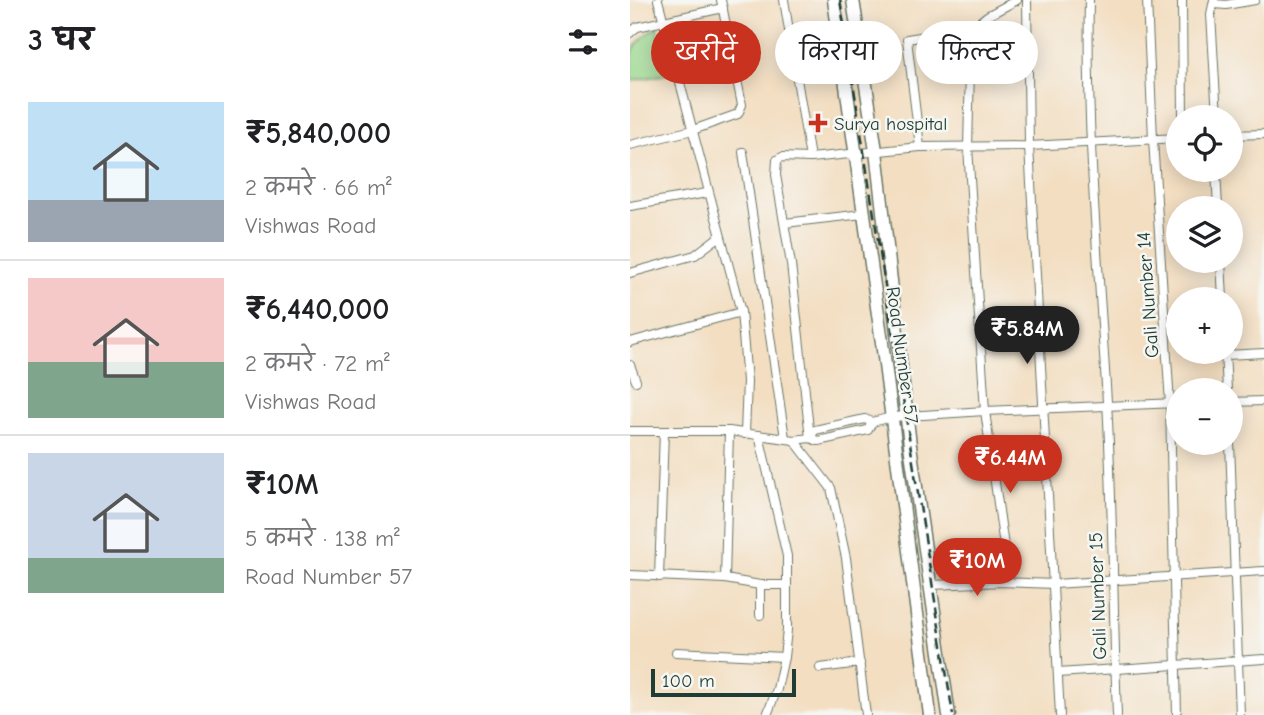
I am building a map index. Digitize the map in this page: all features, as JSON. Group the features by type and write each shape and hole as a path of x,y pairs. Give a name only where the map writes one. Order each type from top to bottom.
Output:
{"main road":[{"name":"Road Number 57","path":"834,0 930,715"},
{"name":"Road Number 57","path":"853,0 881,150 910,445 949,715"}],"street":[{"path":"630,145 693,130 738,114 743,105 722,4 663,21 658,0"},
{"path":"783,0 810,158"},
{"path":"981,21 1017,0"},
{"path":"1027,0 1028,146 1060,715"},
{"name":"Gali Number 15","path":"1089,0 1091,141 1107,405 1117,715"},
{"name":"Gali Number 14","path":"1147,0 1153,139 1172,378"},
{"path":"1182,0 1183,105"},
{"path":"1216,105 1211,14 1214,2 1226,5 1255,0"},
{"path":"630,33 637,27 651,24"},
{"path":"916,38 908,39 920,147"},
{"path":"680,84 707,193 741,312 747,381 745,434"},
{"path":"970,84 968,147 985,411 1005,582"},
{"path":"1243,135 1264,134"},
{"path":"810,438 785,223 775,165 777,160 782,157 810,158 920,147 1028,146 1166,138"},
{"path":"743,152 789,439 831,488 846,558 866,715"},
{"path":"630,206 707,193"},
{"path":"785,223 863,214"},
{"path":"630,273 695,255 720,236"},
{"path":"630,342 741,312"},
{"path":"1243,353 1264,353"},
{"path":"630,365 636,381"},
{"path":"1243,402 1264,401"},
{"path":"630,431 729,431 789,439 810,438 818,442 868,430 872,422 892,417 1044,407 1166,403"},
{"path":"659,577 664,431"},
{"path":"725,579 729,431"},
{"path":"759,435 787,556 787,630 784,657 777,689 767,715"},
{"name":"Gali Number 14","path":"1173,455 1172,577 1177,715"},
{"path":"1231,455 1240,715"},
{"path":"931,585 1005,582 1054,584 1264,571"},
{"path":"630,575 725,579 787,586"},
{"path":"760,585 760,615"},
{"path":"676,652 784,657"},
{"path":"1058,673 1264,659"},
{"path":"820,668 860,663"}],"green space":[{"path":"651,31 651,77 630,81 632,55 642,38"}],"railway":[{"path":"840,0 953,715"}],"place":[{"name":"Surya hospital","path":"818,123"}]}
